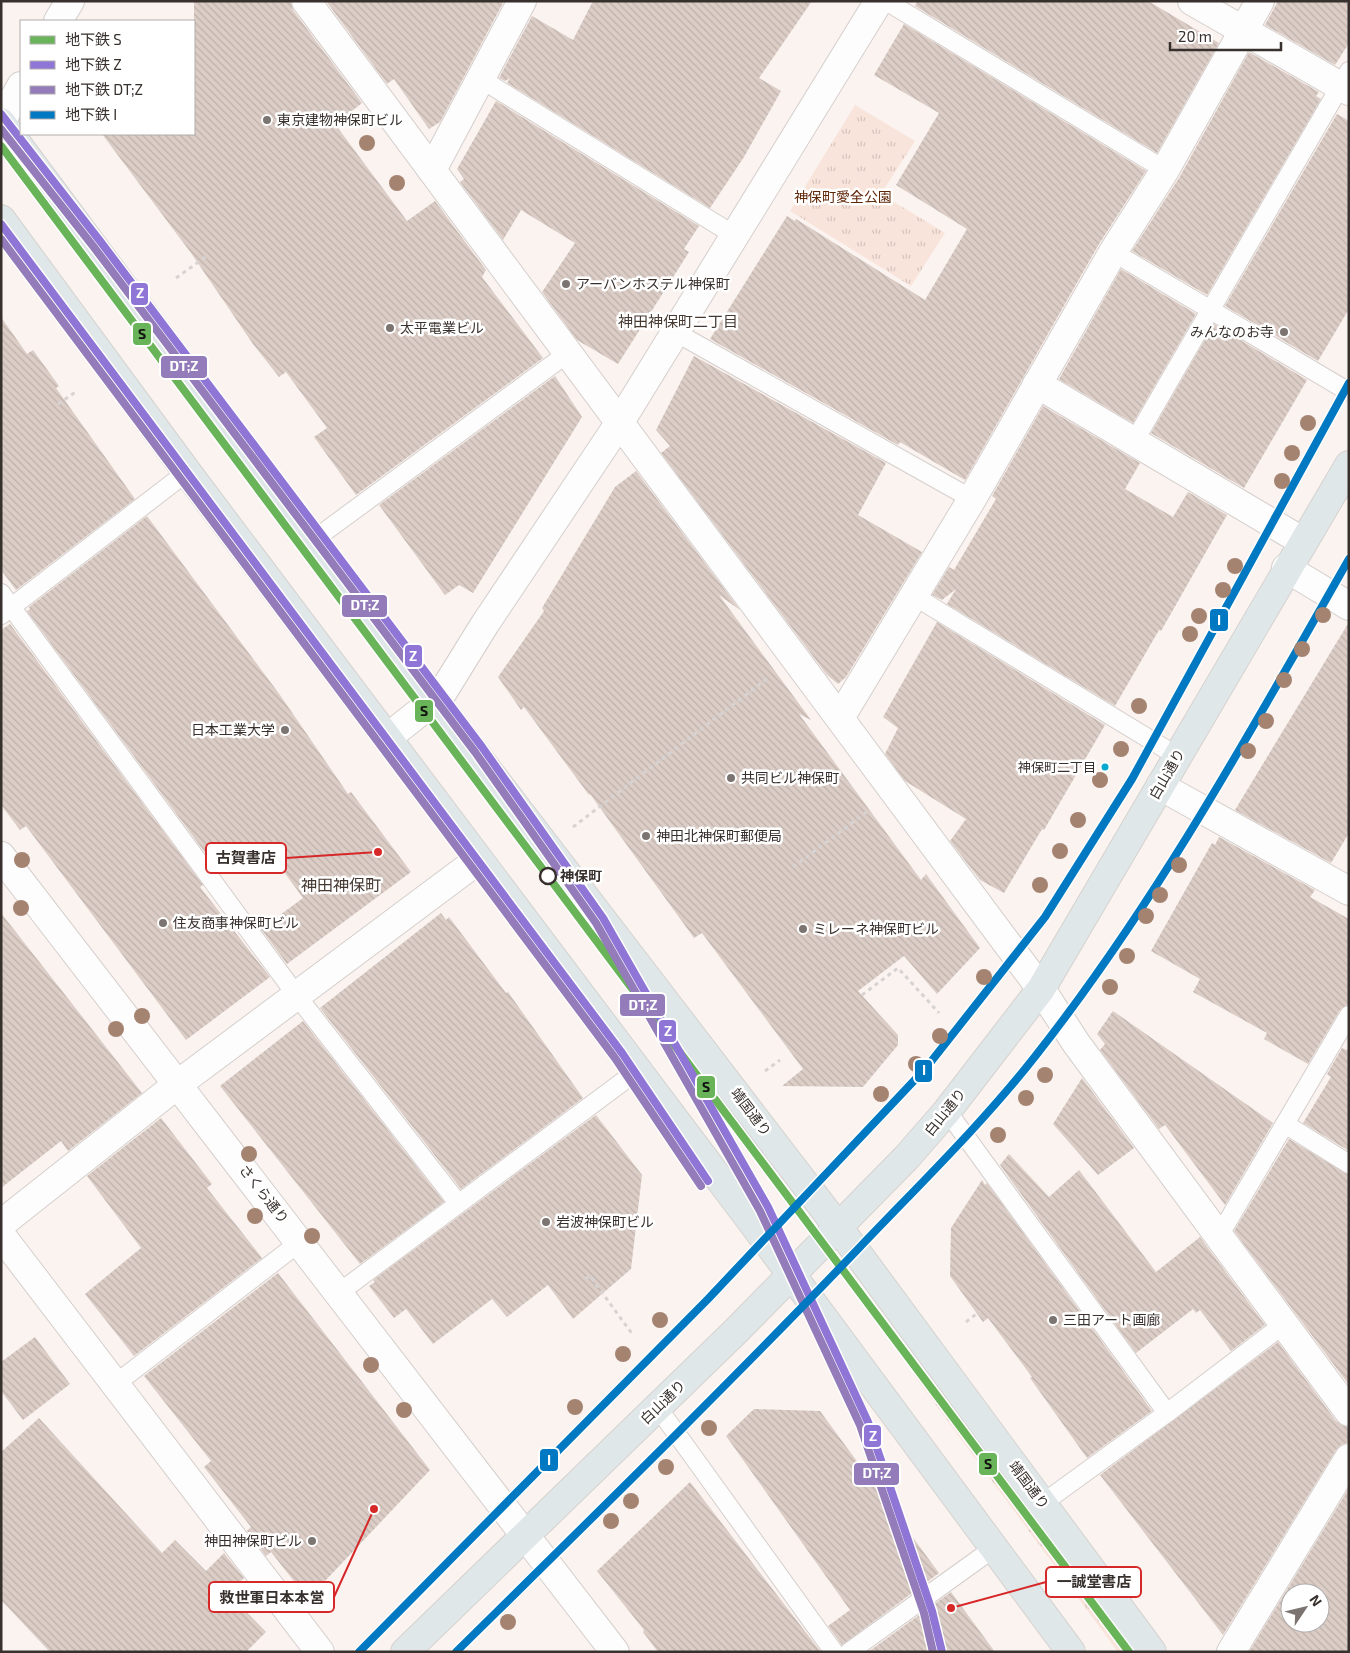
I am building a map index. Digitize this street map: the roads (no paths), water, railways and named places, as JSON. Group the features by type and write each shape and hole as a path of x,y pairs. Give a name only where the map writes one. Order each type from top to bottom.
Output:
{"main road":[{"name":"靖国通り","path":"1,122 312,541 838,1227 1152,1652"},
{"path":"1,219 187,472 791,1274 1071,1652"},
{"name":"白山通り","path":"406,1651 525,1534 658,1408 908,1157 947,1111 1041,989 1286,568 1349,464"}],"street":[{"path":"59,20 70,1"},
{"path":"306,1 1041,989 1076,1043 1349,1412"},
{"path":"432,170 522,1"},
{"path":"387,738 441,695 485,624 620,422 879,1"},
{"path":"1192,1 1243,31 1346,83"},
{"path":"840,718 972,499 1113,252 1165,170 1260,1"},
{"path":"1,122 20,88"},
{"path":"1037,384 1135,440 1302,541"},
{"path":"1286,568 1349,606"},
{"path":"1160,786 1349,891"},
{"name":"さくら通り","path":"1,856 340,1292 615,1652"},
{"path":"1,1224 178,1084 478,860"},
{"path":"1,1235 320,1652"},
{"path":"1231,1652 1349,1458"}],"lane":[{"path":"886,1 1165,170"},
{"path":"481,79 734,235"},
{"path":"1135,440 1346,83"},
{"path":"1113,252 1211,312 1349,392"},
{"path":"675,332 972,499"},
{"path":"312,541 568,353"},
{"path":"187,472 5,605 297,996 458,1203"},
{"path":"914,596 1177,756"},
{"path":"1219,1236 1285,1124 1344,1033 1349,1015"},
{"path":"340,1292 637,1071"},
{"path":"947,1111 1167,1412"},
{"path":"1285,1124 1349,1164"},
{"path":"114,1385 300,1242"},
{"path":"1043,1503 1284,1324"},
{"path":"658,1408 834,1652"},
{"path":"849,1652 994,1548"}],"metro line":[{"name":"Z","path":"1,114 100,241 482,747 603,918 768,1207 868,1422 932,1611 942,1652"},
{"name":"DT;Z","path":"1,129 93,246 475,752 596,923 760,1211 860,1425 924,1613 933,1652"},
{"name":"S","path":"1,146 1129,1652"},
{"name":"Z","path":"1,224 622,1053 708,1181"},
{"name":"DT;Z","path":"1,239 615,1058 701,1186"},
{"name":"I","path":"359,1652 708,1299 926,1068 1045,917 1132,779 1349,383"},
{"name":"I","path":"456,1652 810,1299 951,1153 1016,1080 1081,995 1163,875 1240,750 1349,559"}],"place":[{"name":"東京建物神保町ビル","path":"267,120"},
{"name":"アーバンホステル神保町","path":"566,284"},
{"name":"太平電業ビル","path":"390,328"},
{"name":"みんなのお寺","path":"1284,332"},
{"name":"日本工業大学","path":"285,730"},
{"name":"神保町二丁目","path":"1105,767"},
{"name":"共同ビル神保町","path":"731,778"},
{"name":"神田北神保町郵便局","path":"646,836"},
{"name":"古賀書店","path":"378,852"},
{"name":"神保町","path":"548,876"},
{"name":"住友商事神保町ビル","path":"163,923"},
{"name":"ミレーネ神保町ビル","path":"803,929"},
{"name":"岩波神保町ビル","path":"546,1222"},
{"name":"三田アート画廊","path":"1053,1320"},
{"name":"救世軍日本本営","path":"374,1509"},
{"name":"神田神保町ビル","path":"312,1541"},
{"name":"一誠堂書店","path":"951,1608"}],"district":[{"name":"神田神保町二丁目","path":"678,322"},
{"name":"神田神保町","path":"341,885"}],"park label":[{"name":"神保町愛全公園","path":"843,197"}]}
